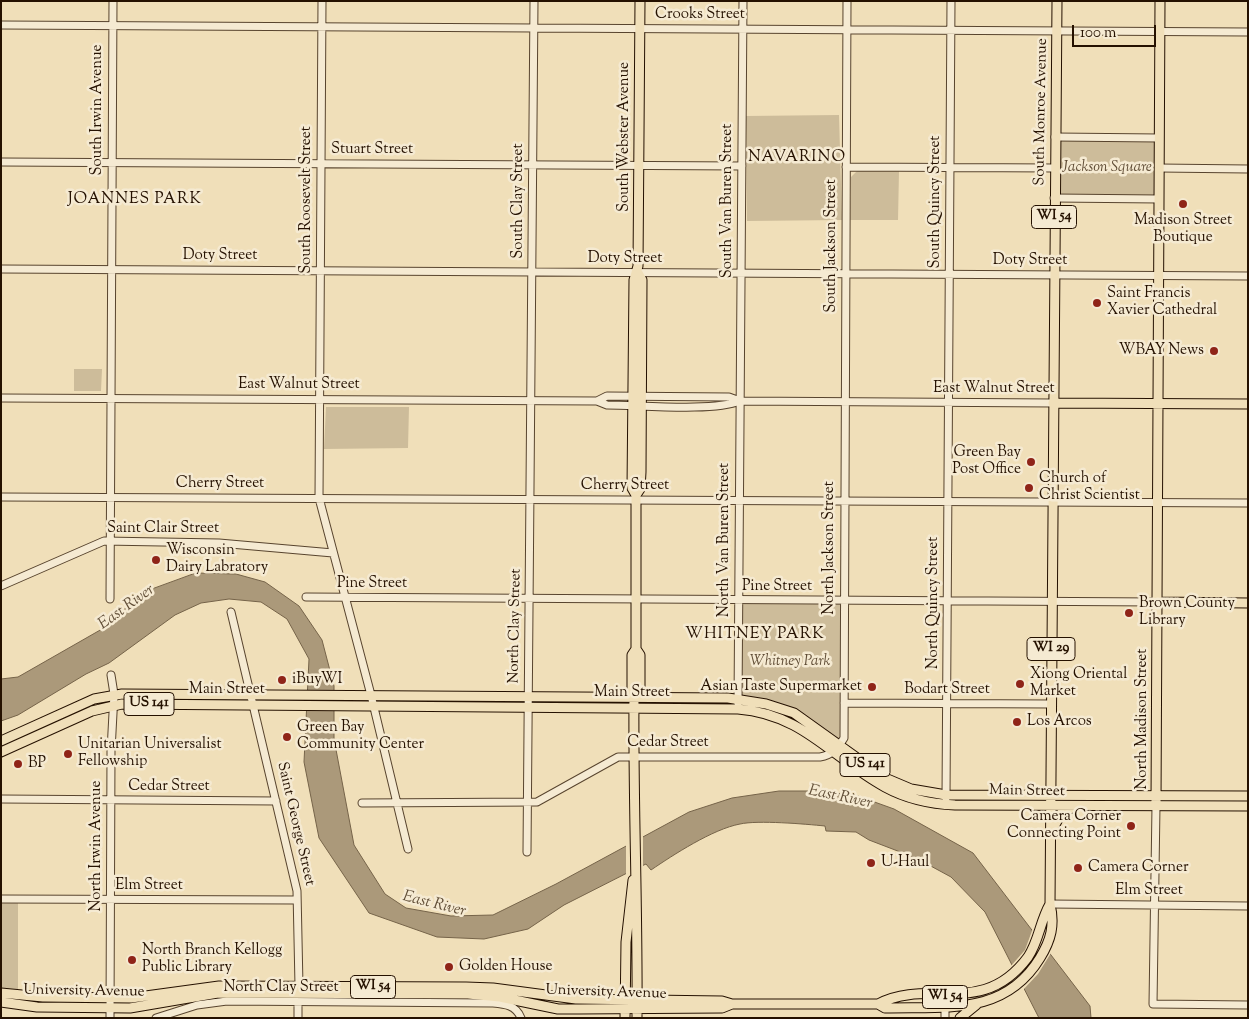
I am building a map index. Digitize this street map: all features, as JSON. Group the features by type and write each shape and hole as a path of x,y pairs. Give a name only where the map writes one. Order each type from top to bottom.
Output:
{"main road":[{"name":"South Webster Avenue","path":"634,702 640,692 640,655 636,649 636,498 632,488 642,280 638,273 640,1"},
{"name":"South Monroe Avenue","path":"1053,403 1057,1"},
{"name":"North Madison Street","path":"1156,806 1160,1"},
{"name":"East Walnut Street","path":"1053,403 1248,404"},
{"name":"WI 29","path":"1050,805 1053,403"},
{"name":"Pine Street","path":"1158,602 1248,603"},
{"name":"Main Street","path":"1,741 94,699 114,694 253,700"},
{"name":"Main Street","path":"306,700 334,695 529,697 738,709 763,712 791,722 885,778 920,792 946,795 1248,796"},
{"name":"Main Street","path":"1,752 92,711 114,705 306,700 335,705 529,707 738,699 766,704 794,713 871,778 894,791 924,802 946,805 1248,806"},
{"path":"634,702 637,1014"},
{"name":"WI 54","path":"1050,805 1050,904"},
{"path":"1050,835 1062,812 1082,806"},
{"path":"625,1014 629,898 635,873"},
{"name":"University Avenue","path":"1,993 43,997 110,997 146,996 218,986 493,988 560,998 722,1001 732,1004 878,1004 887,1000 908,997 945,997 977,994 997,987 1010,977 1028,956 1038,935 1042,917 1050,904"},
{"name":"University Avenue","path":"878,1004 885,1008 945,1007 977,1005 998,998 1016,986 1031,971 1046,946 1053,920 1050,904"},
{"name":"University Avenue","path":"1,1002 37,1007 110,1008 154,1006 212,994 479,995 558,1009 625,1014 722,1008 732,1004"},
{"path":"960,1018 977,1005"}],"street":[{"name":"South Irwin Avenue","path":"110,398 113,1"},
{"name":"South Roosevelt Street","path":"322,1 319,498 371,695 408,849"},
{"name":"South Clay Street","path":"531,400 534,1"},
{"name":"South Van Buren Street","path":"740,401 743,1"},
{"name":"South Jackson Street","path":"844,402 847,1"},
{"name":"South Quincy Street","path":"949,402 952,1"},
{"name":"Crooks Street","path":"1,25 1248,32"},
{"path":"1055,137 1159,138"},
{"name":"Stuart Street","path":"1,162 742,166"},
{"path":"846,167 1055,168"},
{"path":"1159,168 1248,169"},
{"path":"1054,198 1159,199"},
{"name":"Doty Street","path":"1,269 1248,276"},
{"name":"East Walnut Street","path":"1,398 531,400 597,401 607,405 636,401 729,405 740,401 1053,403"},
{"path":"110,398 110,599"},
{"name":"North Clay Street","path":"527,852 531,400"},
{"name":"North Van Buren Street","path":"738,709 740,401"},
{"name":"North Jackson Street","path":"835,749 844,738 844,402"},
{"name":"North Quincy Street","path":"946,805 949,402"},
{"name":"Cherry Street","path":"1,497 531,500 636,498 739,501 1248,503"},
{"name":"Saint Clair Street","path":"1,586 103,542 110,541 219,543 333,553"},
{"name":"Pine Street","path":"306,597 1158,602"},
{"name":"Saint George Street","path":"231,612 297,891 299,986"},
{"name":"North Irwin Avenue","path":"110,1018 111,800 114,705 111,675"},
{"name":"Bodart Street","path":"844,703 1051,704"},
{"name":"Cedar Street","path":"362,803 537,802 618,757 820,757 835,749"},
{"name":"Cedar Street","path":"1,799 276,801"},
{"name":"North Madison Street","path":"1156,806 1153,1004 1248,1005"},
{"name":"Elm Street","path":"1,898 297,900"},
{"name":"Elm Street","path":"1050,904 1248,906"},
{"path":"945,997 945,1018"},
{"name":"North Clay Street","path":"156,1018 180,1009 212,1002 492,1003 512,1006 518,1010 521,1018"},
{"path":"298,1002 298,1018"}],"green space":[{"path":"839,115 842,220 747,221 746,116"},
{"name":"Jackson Square","path":"1055,137 1159,138 1159,199 1054,198"},
{"path":"857,171 899,171 898,220 850,220 851,177"},
{"path":"74,369 102,369 101,391 74,391"},
{"path":"326,407 409,407 408,448 324,449"},
{"name":"Whitney Park","path":"738,600 843,601 844,738 835,750 789,720 766,710 738,702"},
{"path":"1,899 18,899 18,995 1,993"}],"water":[{"name":"East River","path":"196,573 236,574 265,582 299,606 322,640 334,686 334,739 354,845 385,894 406,908 451,916 493,915 556,884 689,812 732,798 779,791 815,791 855,795 894,809 973,853 1090,1006 1091,1018 1039,1018 985,912 951,877 916,858 869,840 856,832 826,831 825,826 758,822 729,827 694,843 651,870 646,864 564,905 528,929 484,939 437,937 369,913 319,838 304,762 309,659 287,619 261,602 229,599 201,603 175,615 109,663 86,674 18,715 1,721 1,679 18,677 102,629 144,592"}],"pier":[{"path":"643,834 643,868 626,876 626,843"},
{"path":"1033,928 1051,953 1038,974 1022,991 1010,967 1025,950"}],"place":[{"name":"Madison Street Boutique","path":"1183,204"},
{"name":"Saint Francis Xavier Cathedral","path":"1097,303"},
{"name":"WBAY News","path":"1214,351"},
{"name":"Green Bay Post Office","path":"1031,462"},
{"name":"Church of Christ Scientist","path":"1029,488"},
{"name":"Wisconsin Dairy Labratory","path":"156,560"},
{"name":"Brown County Library","path":"1129,613"},
{"name":"iBuyWI","path":"282,680"},
{"name":"Xiong Oriental Market","path":"1020,684"},
{"name":"Asian Taste Supermarket","path":"872,687"},
{"name":"Los Arcos","path":"1017,722"},
{"name":"Green Bay Community Center","path":"287,737"},
{"name":"Unitarian Universalist Fellowship","path":"68,754"},
{"name":"BP","path":"18,764"},
{"name":"Camera Corner Connecting Point","path":"1131,826"},
{"name":"U-Haul","path":"871,863"},
{"name":"Camera Corner","path":"1078,868"},
{"name":"North Branch Kellogg Public Library","path":"132,960"},
{"name":"Golden House","path":"449,967"}],"district":[{"name":"NAVARINO","path":"797,158"},
{"name":"JOANNES PARK","path":"135,200"},
{"name":"WHITNEY PARK","path":"755,635"}]}
